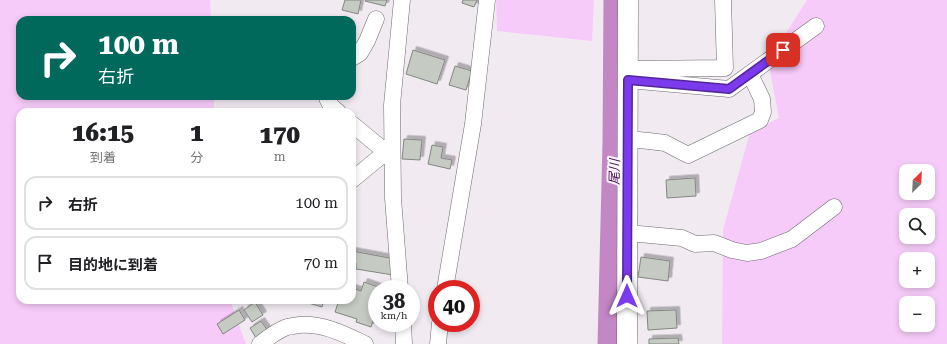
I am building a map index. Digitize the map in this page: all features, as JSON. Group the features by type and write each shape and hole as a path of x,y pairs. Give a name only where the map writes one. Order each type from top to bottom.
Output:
{"street":[{"path":"399,280 389,154 402,0"},
{"path":"447,280 473,124 486,0"},
{"path":"627,344 628,0"},
{"path":"628,75 725,68 723,0"},
{"path":"356,56 360,53 367,41 376,19"},
{"path":"628,75 729,89 816,26"},
{"path":"628,139 649,140 665,144 688,154 760,120 764,112 762,99 750,74"},
{"path":"356,127 389,154"},
{"path":"356,177 389,154"},
{"path":"628,233 682,238 694,244 714,244 746,253 754,252 761,251 792,239 834,207"},
{"path":"260,344 276,332 288,327 303,325 321,326 335,330 365,344"},
{"path":"403,332 404,344"},
{"path":"438,344 439,332"}],"shaded area":[{"path":"0,0 210,0 211,16 16,16 16,100 214,100 214,108 16,108 16,304 231,304 246,344 0,344"},
{"path":"496,0 594,0 592,41 497,31"},
{"path":"807,0 947,0 947,344 722,344 723,230 750,132 779,118 768,61"}],"building":[{"path":"345,0 361,0 358,14 342,10"},
{"path":"387,0 385,6 365,1"},
{"path":"463,0 477,0 474,7 462,3"},
{"path":"413,50 445,60 437,84 406,74"},
{"path":"455,66 472,71 466,90 449,85"},
{"path":"404,139 422,140 420,160 402,159"},
{"path":"432,145 443,147 441,158 452,160 450,169 428,164"},
{"path":"695,178 696,196 667,198 666,180"},
{"path":"356,252 395,259 393,275 356,269"},
{"path":"641,257 670,261 668,281 638,277"},
{"path":"364,282 368,283 368,326 356,322 357,319 335,312 338,304 356,304 356,289 361,291"},
{"path":"252,304 256,304 263,315 252,322 244,310"},
{"path":"312,304 323,304 322,307"},
{"path":"239,310 245,320 223,334 217,324"},
{"path":"676,310 677,328 648,330 647,311"},
{"path":"261,321 268,331 256,338 250,328"},
{"path":"678,338 679,344 649,344 649,339"}],"waterway":[{"name":"尾川","path":"611,344 616,142 617,0"}],"route":[{"path":"627,296 628,80 729,89 783,50"}]}
